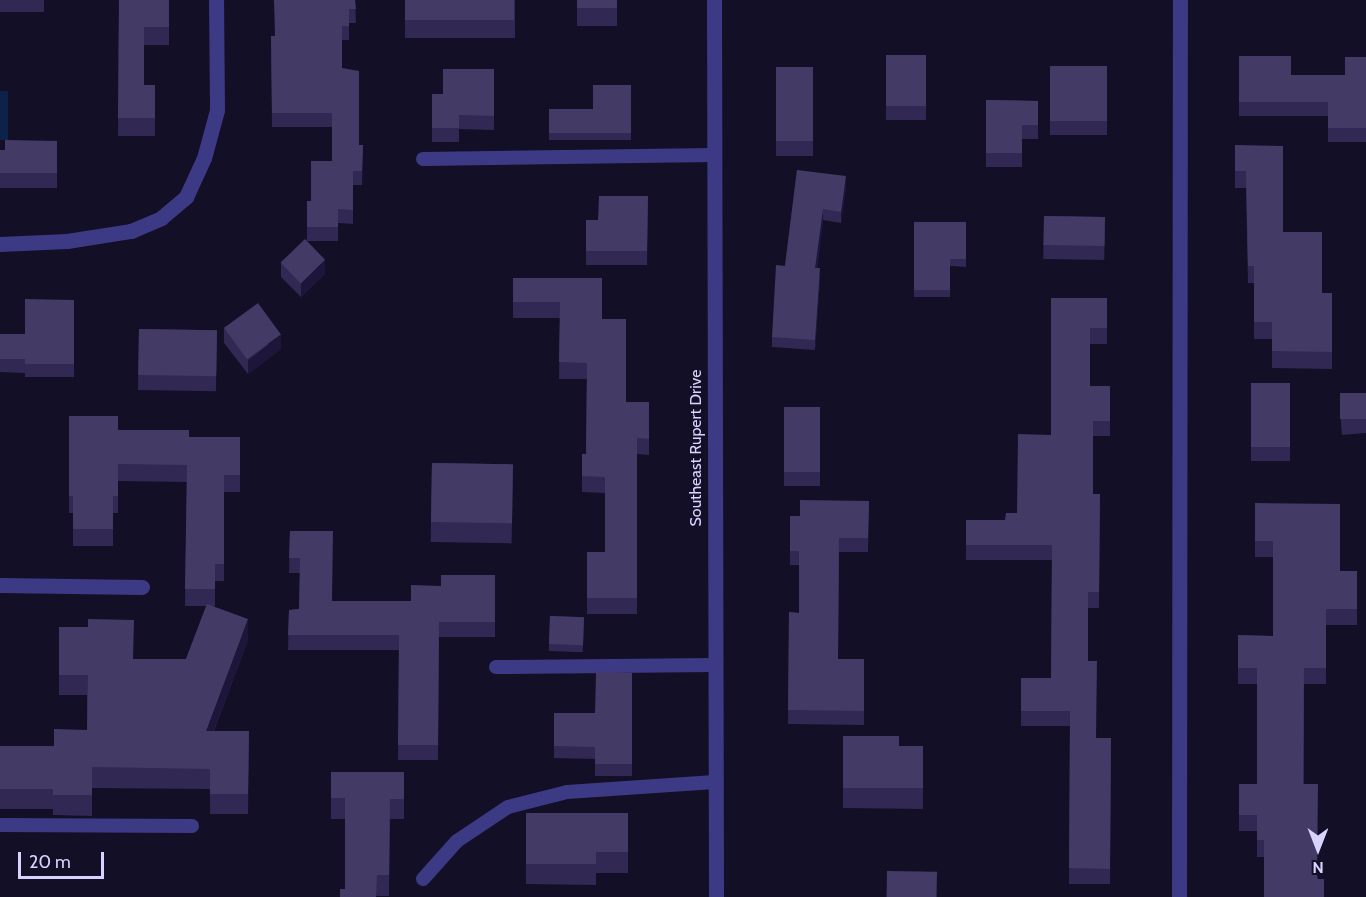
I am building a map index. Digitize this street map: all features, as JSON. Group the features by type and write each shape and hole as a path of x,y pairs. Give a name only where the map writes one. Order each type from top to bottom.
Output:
{"street":[{"path":"0,244 67,241 132,231 161,218 186,197 204,158 217,110 216,0"},
{"name":"Southeast Rupert Drive","path":"714,0 716,897"},
{"path":"1179,897 1180,0"},
{"path":"0,585 142,587"}],"lane":[{"path":"423,159 714,155"},
{"path":"496,667 715,665"},
{"path":"423,879 457,841 508,807 567,792 715,782"},
{"path":"0,825 192,826"}],"water":[{"path":"0,91 8,91 8,140 0,140"}],"building":[{"path":"119,0 169,0 169,27 144,27 144,85 155,85 155,118 118,118"},
{"path":"274,0 355,0 356,9 349,9 349,26 342,26 342,68 359,71 359,145 363,145 362,171 353,171 353,210 338,209 338,227 307,227 307,201 311,201 311,161 332,161 332,113 272,113 271,36 275,36"},
{"path":"405,0 514,0 514,20 405,20"},
{"path":"577,0 617,0 617,8 577,8"},
{"path":"886,55 926,55 926,106 886,106"},
{"path":"1239,56 1291,56 1291,75 1345,75 1345,57 1366,57 1366,128 1328,128 1328,102 1239,102"},
{"path":"1050,66 1107,66 1107,121 1050,121"},
{"path":"776,67 813,67 813,141 776,141"},
{"path":"443,69 494,69 494,116 459,115 459,128 432,128 432,94 443,94"},
{"path":"593,85 631,85 631,133 549,133 549,109 593,109"},
{"path":"986,100 1038,101 1038,125 1022,125 1022,153 986,153"},
{"path":"5,140 57,141 57,173 0,173 0,150 5,150"},
{"path":"1235,145 1283,146 1283,232 1322,232 1322,293 1332,293 1332,352 1272,351 1272,322 1254,322 1254,266 1248,266 1246,171 1235,171"},
{"path":"797,170 846,176 841,212 823,209 815,268 820,268 815,340 772,337 776,265 785,266"},
{"path":"599,196 648,196 647,251 586,251 586,220 598,220"},
{"path":"1044,216 1105,217 1104,246 1043,245"},
{"path":"914,222 966,222 966,259 950,259 950,290 914,290"},
{"path":"305,239 325,260 301,283 281,263"},
{"path":"513,278 602,278 602,319 626,319 626,402 649,402 649,439 637,438 637,598 587,598 587,552 605,552 605,477 582,476 582,454 586,454 587,363 559,362 560,302 513,302"},
{"path":"1051,298 1107,298 1107,328 1090,328 1090,386 1110,386 1110,421 1093,421 1093,494 1100,494 1099,592 1088,592 1088,661 1097,661 1096,738 1111,738 1110,869 1069,868 1070,711 1021,711 1021,678 1051,678 1052,545 966,545 966,520 1005,520 1006,513 1017,513 1018,434 1051,435"},
{"path":"25,299 74,300 74,364 25,364 25,359 0,359 0,334 25,334"},
{"path":"258,303 281,335 247,359 224,328"},
{"path":"139,329 217,330 216,376 138,375"},
{"path":"1251,383 1290,383 1290,447 1251,447"},
{"path":"1340,393 1366,393 1366,419 1340,419"},
{"path":"784,407 820,407 820,472 784,472"},
{"path":"69,416 118,416 118,430 189,430 189,437 240,437 240,475 224,475 224,564 215,564 215,589 185,589 187,465 118,464 118,496 113,496 113,529 73,529 73,496 69,496"},
{"path":"432,463 513,464 512,523 431,522"},
{"path":"800,500 869,501 868,538 839,538 838,659 864,659 864,711 788,710 789,612 799,613 799,551 790,551 790,516 800,516"},
{"path":"1255,503 1340,504 1340,571 1357,571 1357,609 1326,609 1326,668 1304,668 1303,784 1318,784 1317,879 1324,879 1324,897 1264,897 1264,840 1257,840 1257,815 1239,815 1239,784 1257,784 1257,668 1238,668 1238,635 1273,636 1273,541 1255,541"},
{"path":"290,531 333,531 332,601 411,601 411,585 441,586 441,575 495,575 495,622 439,622 438,745 398,745 399,635 288,635 289,610 299,609 300,558 289,558"},
{"path":"207,604 248,619 206,731 249,731 248,794 210,794 210,769 92,767 92,795 53,795 53,789 0,789 0,746 54,746 54,729 87,730 88,675 59,675 59,627 88,627 88,619 134,620 133,659 186,659"},
{"path":"550,616 584,617 583,645 549,644"},
{"path":"596,672 632,673 632,764 595,764 595,747 554,746 554,713 595,713"},
{"path":"843,736 899,736 899,746 923,746 923,788 843,788"},
{"path":"331,772 404,772 404,799 390,799 389,875 377,875 376,897 340,897 340,889 345,889 345,798 331,798"},
{"path":"526,813 628,813 628,852 596,852 596,864 526,864"},
{"path":"887,871 937,872 937,897 887,897"}]}
